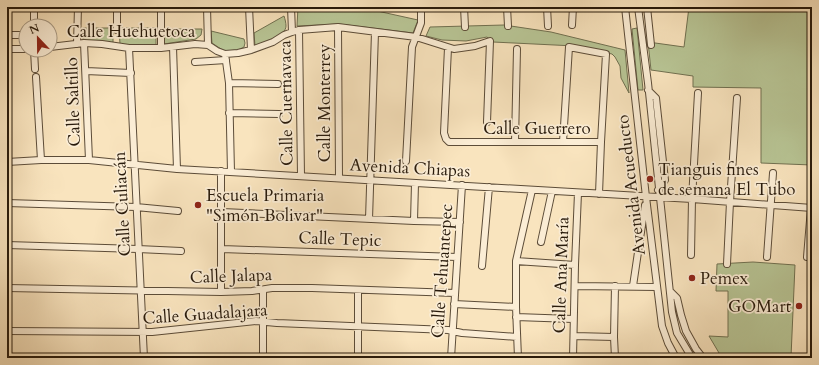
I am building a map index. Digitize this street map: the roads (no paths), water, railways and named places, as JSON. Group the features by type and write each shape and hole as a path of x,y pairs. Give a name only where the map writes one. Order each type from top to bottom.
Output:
{"street":[{"path":"34,7 34,18"},
{"path":"77,44 78,7"},
{"path":"117,7 117,30"},
{"path":"161,7 161,48"},
{"path":"207,7 208,45"},
{"path":"249,7 251,50"},
{"path":"291,7 292,32"},
{"path":"406,161 412,47 421,23 420,7"},
{"path":"464,7 465,27"},
{"path":"507,7 508,26"},
{"path":"548,7 548,26"},
{"path":"572,25 573,7"},
{"name":"Avenida Acueducto","path":"626,7 646,197 662,326 676,358"},
{"name":"Avenida Acueducto","path":"638,7 648,82 658,190 672,312 678,333 692,358"},
{"path":"647,7 651,45"},
{"path":"195,62 225,57 251,50 299,30 338,27 416,37 454,49 475,46 490,41 487,122"},
{"name":"Calle Monterrey","path":"338,27 339,178"},
{"name":"Calle Cuernavaca","path":"299,30 301,176"},
{"path":"369,219 375,32"},
{"path":"7,35 18,35"},
{"name":"Calle Huehuetoca","path":"58,46 84,43 129,48 161,48 195,44 208,45 225,57"},
{"name":"Calle Saltillo","path":"84,43 89,160"},
{"path":"173,47 177,169"},
{"path":"563,142 569,47 606,54 601,142"},
{"name":"Calle Culiacán","path":"129,48 144,358"},
{"name":"Calle Guerrero","path":"448,48 444,133 449,142 601,142 599,194"},
{"path":"7,49 18,49"},
{"path":"515,142 517,49"},
{"path":"225,57 229,83 232,172"},
{"path":"34,58 35,69"},
{"path":"86,71 131,73"},
{"path":"36,77 41,160"},
{"path":"229,83 278,84"},
{"path":"690,255 698,93"},
{"path":"727,264 737,98"},
{"path":"229,113 279,114"},
{"name":"Avenida Chiapas","path":"7,162 89,160 222,172 692,199 811,208"},
{"path":"221,292 222,172"},
{"path":"767,257 773,173"},
{"path":"807,257 811,208 811,173"},
{"path":"414,183 414,221"},
{"name":"Calle Tehuantepec","path":"451,358 462,185"},
{"path":"482,266 489,187"},
{"path":"518,358 516,261 532,190"},
{"path":"541,242 552,191"},
{"name":"Calle Ana María","path":"573,358 578,193"},
{"path":"633,286 646,197"},
{"path":"7,203 136,207 178,211"},
{"path":"222,212 460,222"},
{"path":"7,246 181,251"},
{"name":"Calle Tepic","path":"222,249 457,257"},
{"path":"516,261 575,265"},
{"path":"575,286 657,286"},
{"path":"615,286 615,358"},
{"name":"Calle Jalapa","path":"7,288 221,292 252,291 272,288 312,288 455,293"},
{"path":"263,290 263,358"},
{"path":"358,290 358,358"},
{"path":"670,291 677,298 686,331 703,358"},
{"path":"454,304 516,307"},
{"path":"516,317 573,319"},
{"name":"Calle Guadalajara","path":"7,331 142,333 263,321 277,323 443,330 517,337"},
{"path":"574,336 614,337"},
{"path":"670,358 671,348"}],"place":[{"name":"Tianguis fines de semana El Tubo","path":"650,179"},
{"name":"Escuela Primaria \"Simón Bolivar\"","path":"198,205"},
{"name":"Pemex","path":"692,278"},
{"name":"GOMart","path":"799,306"}]}
